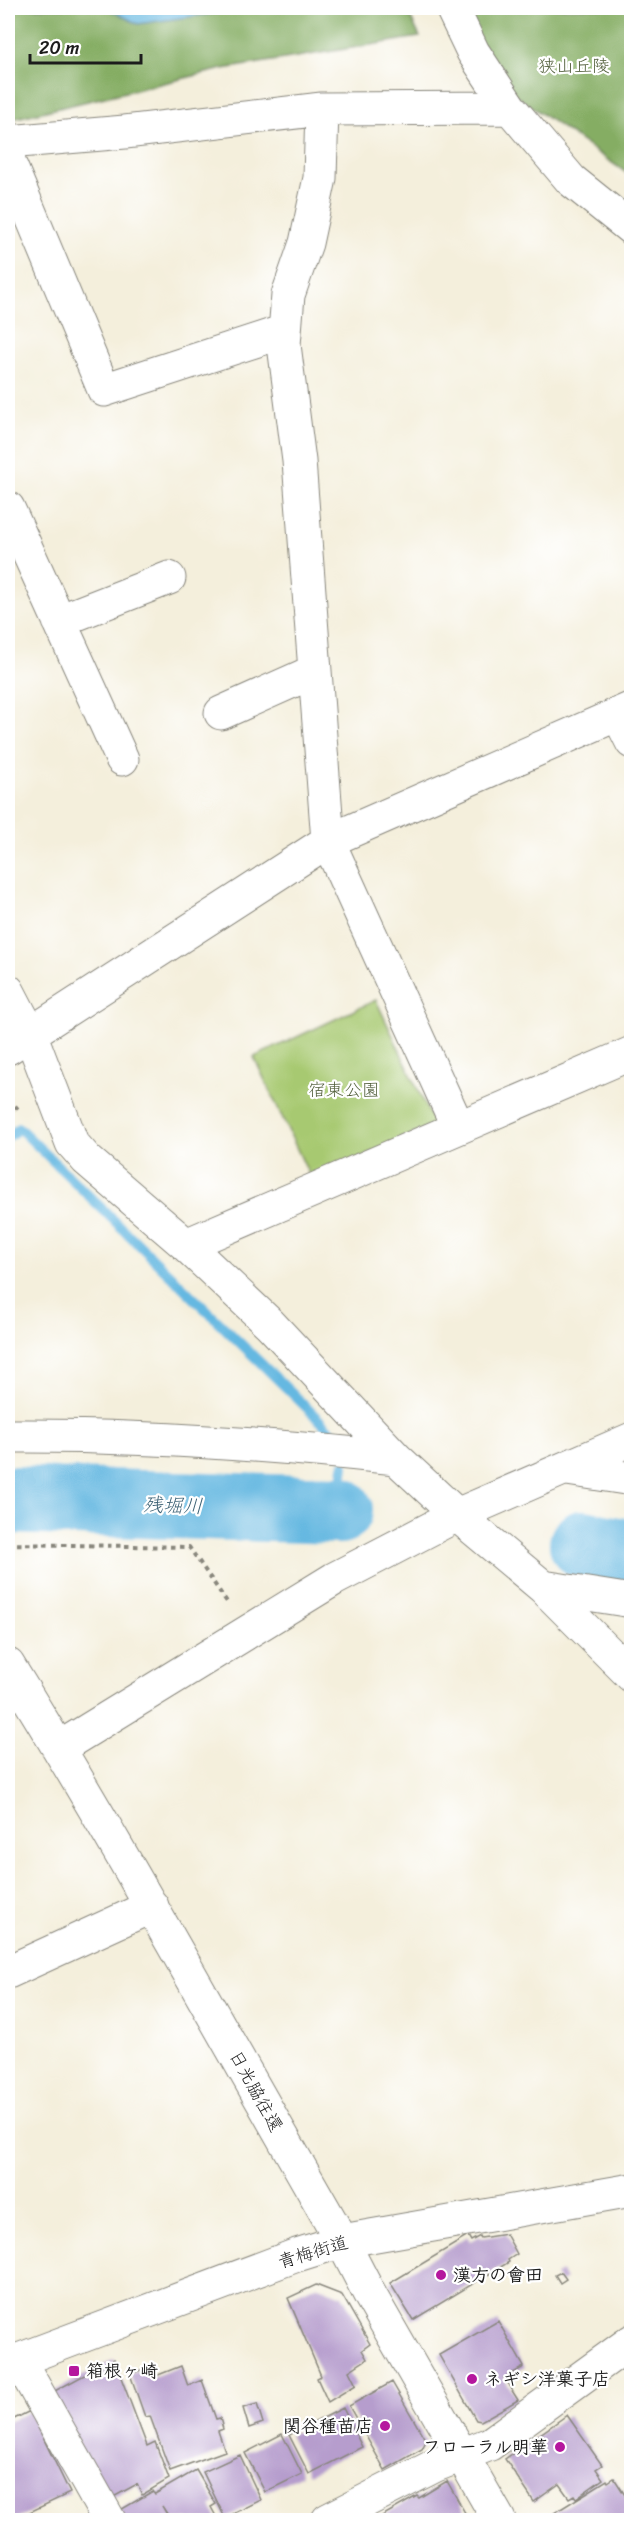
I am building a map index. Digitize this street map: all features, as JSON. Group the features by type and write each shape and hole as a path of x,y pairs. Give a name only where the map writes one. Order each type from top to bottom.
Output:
{"street":[{"path":"452,8 473,52 510,108 571,180 632,229"},
{"path":"8,142 125,132 322,109 510,108"},
{"path":"322,109 320,178 306,243 288,295 284,345 298,461 328,841 458,1127"},
{"path":"8,160 104,390 285,331"},
{"path":"8,508 122,759"},
{"path":"59,621 169,578"},
{"path":"221,713 315,671"},
{"path":"19,1041 328,841 627,721"},
{"path":"8,991 19,1041 72,1143 87,1160 186,1245 270,1324 396,1458 457,1515 543,1587 632,1676"},
{"path":"186,1245 632,1053"},
{"path":"8,1436 198,1440 396,1458"},
{"path":"59,1748 334,1579 457,1515 632,1439"},
{"path":"567,1469 632,1479"},
{"path":"543,1587 632,1601"},
{"name":"日光脇往還","path":"8,1665 152,1906 342,2241 370,2295 500,2520"},
{"path":"8,1972 152,1906"},
{"name":"青梅街道","path":"13,2362 297,2255 342,2241 632,2190"},
{"path":"328,2520 461,2454 490,2444 632,2341"},
{"path":"13,2362 109,2520"}],"path":[{"path":"8,1544 189,1547 228,1604"}],"green space":[{"path":"8,8 406,8 420,37 223,69 8,120"},
{"name":"狭山丘陵","path":"471,8 631,8 631,176 479,70"},
{"name":"宿東公園","path":"376,1000 434,1124 312,1181 254,1057"}],"water":[{"path":"106,8 253,8 138,24"}],"building":[{"path":"506,2234 517,2254 508,2260 509,2262 413,2320 390,2283 468,2236 471,2241 480,2236 481,2238"},
{"path":"561,2272 566,2279 560,2283 555,2275"},
{"path":"316,2285 342,2295 370,2344 362,2350 367,2359 349,2371 356,2385 328,2402 317,2378 321,2376 288,2298"},
{"path":"498,2321 524,2367 504,2378 518,2400 481,2421 476,2420 439,2355"},
{"path":"114,2359 147,2446 155,2442 169,2479 142,2495 137,2484 108,2500 49,2394"},
{"path":"181,2366 188,2386 202,2380 216,2419 220,2418 223,2429 218,2431 225,2451 170,2471 150,2416 145,2417 130,2374 149,2367 153,2377"},
{"path":"392,2382 426,2441 422,2449 385,2470 349,2406"},
{"path":"257,2404 263,2423 249,2428 243,2408"},
{"path":"343,2408 362,2447 309,2474 289,2435"},
{"path":"30,2411 70,2493 13,2520 8,2520 8,2422"},
{"path":"567,2415 602,2465 596,2469 603,2479 576,2498 574,2495 569,2498 559,2484 534,2502 505,2459"},
{"path":"282,2434 302,2474 265,2492 245,2453"},
{"path":"240,2455 261,2500 225,2518 203,2472"},
{"path":"196,2470 216,2504 211,2507 218,2520 171,2520 162,2506 170,2520 122,2520 117,2512 153,2491 155,2494"},
{"path":"614,2478 632,2506 632,2517 626,2520 555,2520 551,2515 607,2480 608,2482"},
{"path":"447,2481 469,2520 375,2520 417,2496 419,2498"}],"waterway":[{"path":"8,1137 19,1128 343,1443"},
{"path":"339,1510 344,1465"},
{"name":"残堀川","path":"8,1500 339,1510"},
{"name":"残堀川","path":"583,1544 632,1554"}],"place":[{"name":"漢方の會田","path":"441,2275"},
{"name":"箱根ヶ崎","path":"74,2371"},
{"name":"ネギシ洋菓子店","path":"472,2379"},
{"name":"関谷種苗店","path":"385,2426"},
{"name":"フローラル明華","path":"560,2447"}]}
